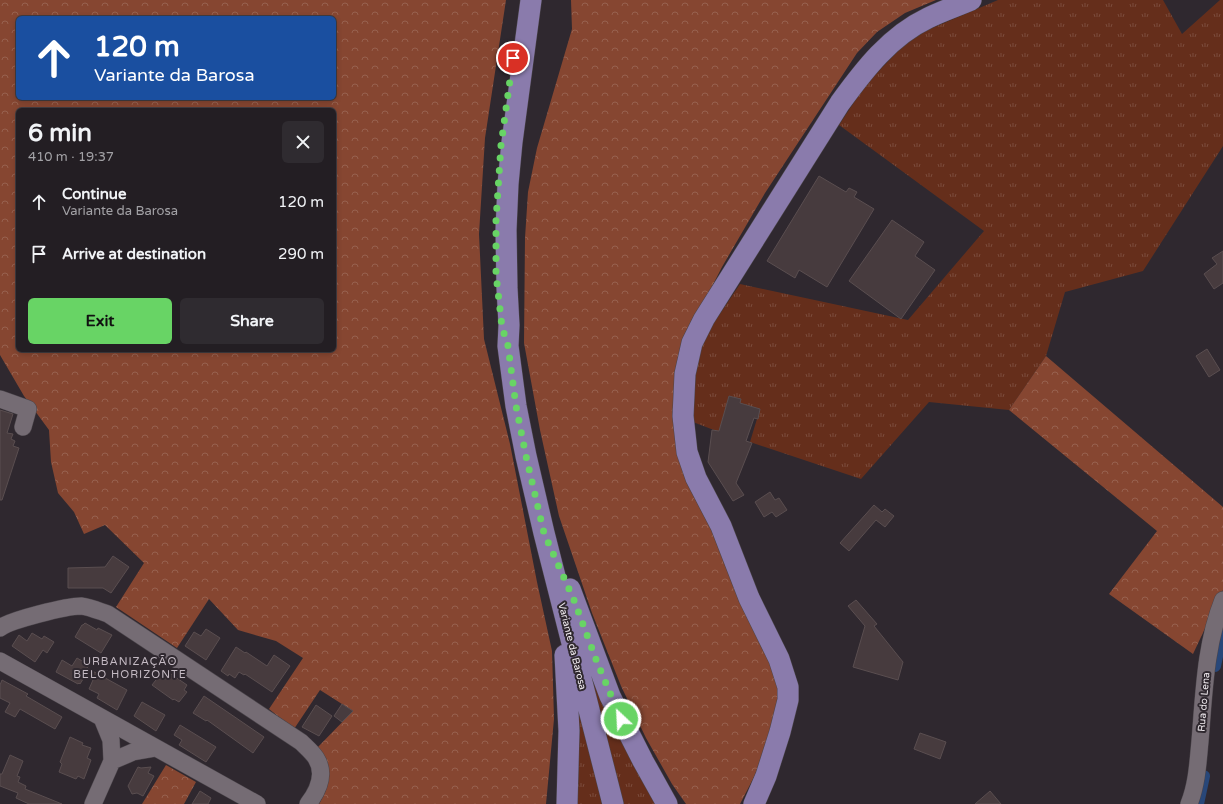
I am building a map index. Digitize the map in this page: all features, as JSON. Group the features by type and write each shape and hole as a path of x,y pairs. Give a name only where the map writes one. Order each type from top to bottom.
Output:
{"main road":[{"name":"Variante da Barosa","path":"520,0 501,145 495,252 499,307 502,327 508,346 516,406 526,456 558,591 613,804"},
{"name":"Variante da Barosa","path":"508,346 509,324 506,230 508,184 512,142 532,0"},
{"path":"754,804 766,776 784,719 788,700 788,687 779,659 749,598 721,526 696,478 687,452 683,416 685,374 689,351 704,319 840,103 856,82 874,60 910,28 928,18 971,0"},
{"path":"544,533 574,600 610,696 642,762 667,804"},
{"path":"558,591 568,690 569,756 567,804"}],"street":[{"path":"0,399 28,409 23,427"},
{"name":"Rua do Lena","path":"1189,804 1196,776 1208,655 1223,600"},
{"path":"0,628 19,620 65,608 81,606 96,609 108,614 301,742 316,758 320,769 321,779 314,797 308,804"},
{"path":"0,662 257,804"},
{"path":"93,804 112,761 111,740 102,718"},
{"path":"112,761 133,752 156,748"}],"green space":[{"path":"0,0 506,0 485,138 479,234 484,339 510,444 552,651 554,719 546,804 319,804 324,795 328,782 326,770 317,748 353,711 320,690 294,729 269,709 303,658 276,641 238,630 209,599 177,648 116,607 144,563 105,525 84,534 74,512 58,493 51,462 49,430 24,396 0,355"},
{"path":"571,0 936,0 905,13 877,32 857,53 765,193 722,267 684,341 677,364 715,531 781,682 772,735 753,779 740,804 686,804 672,784 646,738 621,686 592,613 559,516 540,430 524,343 525,238 528,192 537,148 572,29"},
{"path":"998,0 1163,0 1182,34 1220,0 1223,0 1223,146 1143,271 1065,292 1046,356 1009,410 929,402 861,479 750,442 760,409 740,403 741,399 729,396 719,432 693,422 694,375 703,339 740,284 908,320 984,231 839,125 866,84 905,44 925,31"},
{"path":"1046,356 1223,507 1223,590 1193,654 1109,594 1157,531 1009,410"},
{"path":"581,641 659,804 624,804"},
{"path":"573,685 602,804 572,804"},
{"path":"166,765 196,782 184,804 142,804"}],"building":[{"path":"819,176 846,192 849,188 857,192 854,197 874,209 827,287 799,270 795,278 767,261"},
{"path":"892,220 924,242 915,256 935,270 901,319 849,281"},
{"path":"1223,251 1223,283 1214,289 1204,274 1217,264 1212,258"},
{"path":"1207,349 1220,370 1209,377 1196,356"},
{"path":"729,396 741,399 740,403 760,409 758,419 754,418 746,441 752,443 736,483 744,495 733,501 708,462 712,430 719,431"},
{"path":"0,410 13,414 7,433 13,434 11,439 15,441 13,446 19,448 2,500 0,500"},
{"path":"770,492 775,500 779,498 787,510 776,517 772,512 764,517 755,502"},
{"path":"874,505 882,512 885,509 894,516 885,527 876,520 849,551 840,543"},
{"path":"113,556 129,567 111,593 103,588 68,588 68,568 105,567"},
{"path":"856,600 877,624 874,626 903,662 898,680 853,667 865,626 848,606"},
{"path":"85,623 97,630 98,628 112,635 101,653 75,637 82,625"},
{"path":"206,629 220,638 206,660 185,646 194,632 201,636"},
{"path":"32,633 42,639 44,636 54,642 47,653 43,650 35,662 12,646 19,635 27,641"},
{"path":"236,647 267,666 274,655 290,666 272,692 245,674 244,675 239,672 235,678 229,674 228,676 221,671"},
{"path":"77,658 89,665 87,668 127,690 117,710 97,698 99,694 89,689 93,680 85,676 80,684 78,684 56,672 62,660 72,666"},
{"path":"163,671 170,676 171,674 187,685 184,690 187,692 179,702 174,699 173,700 152,685"},
{"path":"2,680 28,694 26,696 62,717 55,729 20,709 15,717 5,712 10,703 0,698 0,685"},
{"path":"204,696 264,737 253,753 207,720 206,721 193,713"},
{"path":"142,702 165,715 156,731 134,716"},
{"path":"342,704 353,711 342,722 334,716"},
{"path":"316,705 332,716 319,736 302,727"},
{"path":"180,725 216,747 206,762 179,745 182,740 174,735"},
{"path":"920,733 946,742 940,759 914,749"},
{"path":"70,737 83,743 82,745 91,748 87,758 91,760 84,779 78,776 76,779 59,772 62,764 60,762"},
{"path":"10,755 23,761 17,776 20,777 18,782 26,786 25,789 62,804 29,804 16,798 18,793 0,786 0,774 2,774"},
{"path":"138,767 151,767 148,773 154,776 143,796 137,793 132,794 128,786"},
{"path":"200,791 211,798 208,804 192,804"},
{"path":"990,791 1001,804 975,804"}],"waterway":[{"path":"1215,666 1223,628"},
{"path":"1198,804 1204,776"}],"district":[{"name":"URBANIZAÇÃO BELO HORIZONTE","path":"130,667"}],"route":[{"path":"513,58 498,173 496,220 496,274 502,327 508,346 516,406 526,456 544,533 574,600 610,696 621,719"}]}
